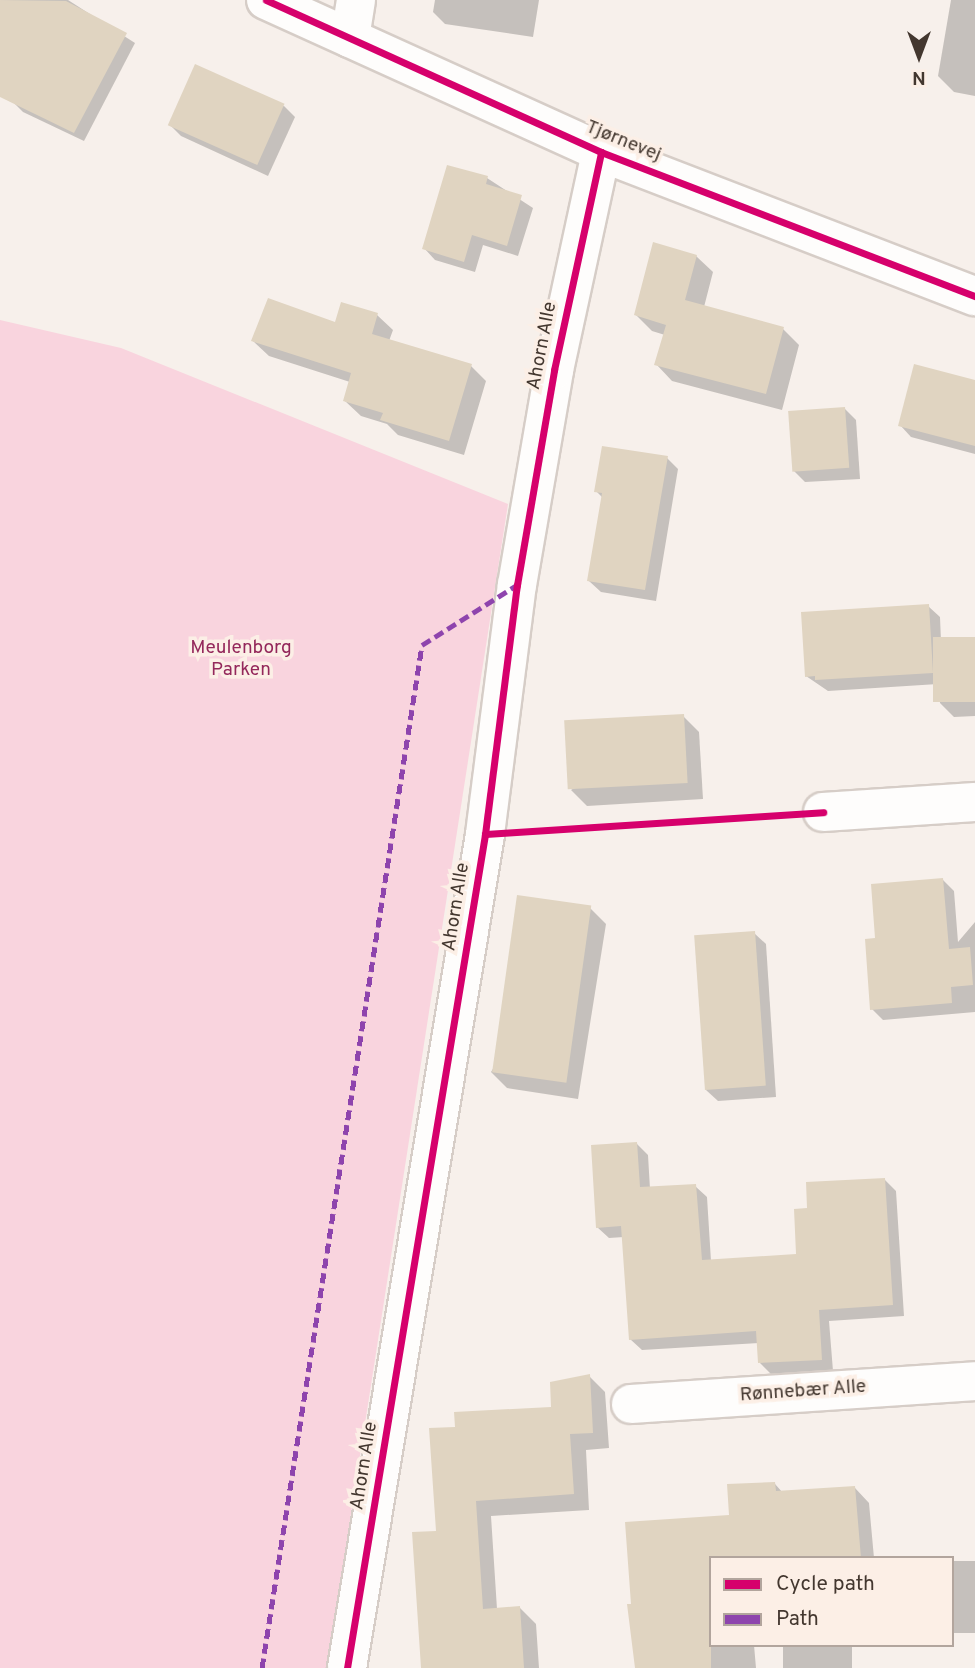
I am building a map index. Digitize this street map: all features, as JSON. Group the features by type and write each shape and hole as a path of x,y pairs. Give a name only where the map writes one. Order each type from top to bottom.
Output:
{"street":[{"name":"Tjørnevej","path":"266,0 601,152 975,296"},
{"path":"349,38 356,0"},
{"name":"Ahorn Alle","path":"347,1668 485,834 517,585 554,370 601,152"},
{"path":"823,811 975,802"},
{"name":"Rønnebær Alle","path":"631,1404 975,1381"}],"green space":[{"name":"Meulenborg Parken","path":"0,320 121,348 508,504 327,1668 0,1668"}],"building":[{"path":"0,0 66,1 127,33 74,133 0,97"},
{"path":"195,64 285,104 257,165 168,125"},
{"path":"447,165 488,176 486,184 522,195 507,246 472,235 464,262 422,249"},
{"path":"653,242 697,255 685,300 784,327 766,394 654,365 666,325 634,315"},
{"path":"268,298 335,322 341,302 378,313 372,334 472,364 449,441 380,420 383,413 343,401 351,373 251,341"},
{"path":"914,364 975,380 975,446 898,426"},
{"path":"845,407 849,468 792,472 788,411"},
{"path":"602,446 668,456 645,590 587,581 602,493 594,492"},
{"path":"929,604 933,673 815,680 815,676 805,677 801,612"},
{"path":"933,637 975,637 975,702 933,702"},
{"path":"684,714 688,783 568,789 564,720"},
{"path":"943,878 949,949 970,947 973,985 951,987 952,1003 870,1010 865,939 875,938 871,884"},
{"path":"517,895 591,905 566,1083 492,1072"},
{"path":"755,931 766,1086 705,1090 694,935"},
{"path":"637,1142 640,1187 696,1184 702,1260 796,1254 794,1209 807,1208 806,1182 885,1178 893,1305 819,1310 822,1360 758,1363 756,1331 629,1340 621,1226 596,1228 591,1145"},
{"path":"590,1374 593,1433 570,1434 574,1494 476,1501 483,1609 520,1606 524,1668 421,1668 412,1532 436,1531 429,1428 455,1427 454,1412 551,1407 550,1382"},
{"path":"775,1482 776,1491 855,1486 861,1556 709,1556 711,1668 635,1668 627,1604 631,1604 625,1522 729,1515 727,1484"}],"marked path":[{"path":"262,1668 422,645 517,585"}],"cycle path":[{"path":"266,0 601,152 975,296"},
{"path":"347,1668 485,834 517,585 554,370 601,152"},
{"path":"485,834 823,812"}]}
